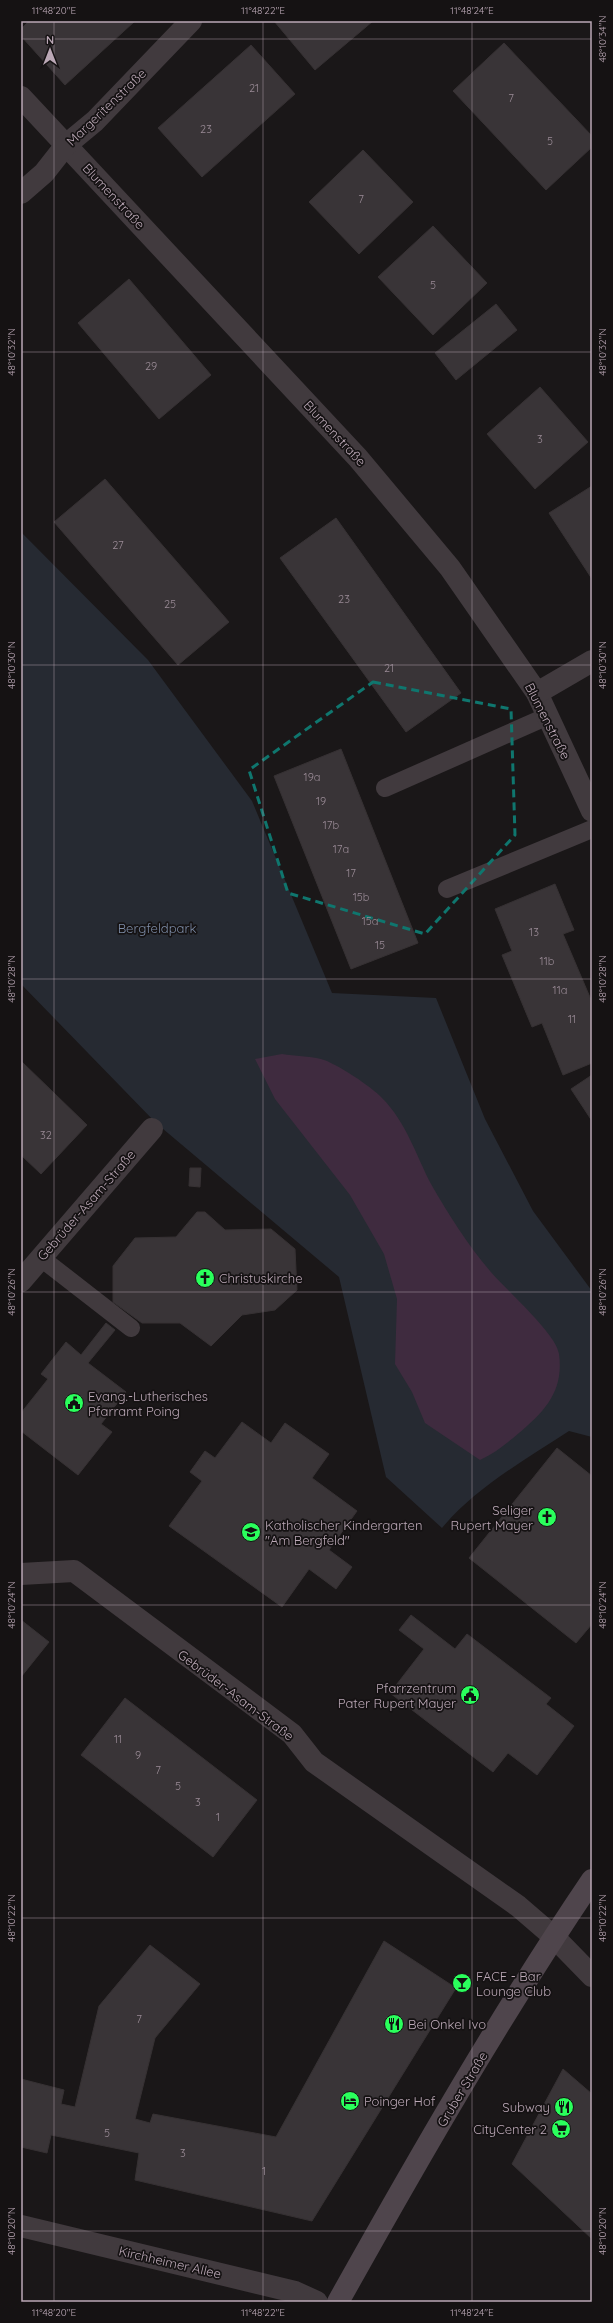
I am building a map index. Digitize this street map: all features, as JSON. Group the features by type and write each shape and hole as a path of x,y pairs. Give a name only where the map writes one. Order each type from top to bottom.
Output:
{"street":[{"name":"Margeritenstraße","path":"21,192 44,173 66,145 95,121 191,21"},
{"name":"Blumenstraße","path":"21,97 358,458 450,568 537,693 592,811"},
{"path":"537,693 592,661"},
{"name":"Gebrüder-Asam-Straße","path":"21,1281 152,1129"},
{"name":"Gebrüder-Asam-Straße","path":"21,1574 74,1571 132,1616 292,1734 314,1762 518,1906 554,1937 592,1976"},
{"name":"Gruber Straße","path":"338,2302 382,2222 554,1937 592,1880"},
{"name":"Kirchheimer Allee","path":"21,2226 295,2292 317,2302"}],"lane":[{"path":"385,788 548,716"},
{"path":"447,889 592,829"},
{"path":"41,1258 131,1328"}],"highlighted area":[{"path":"373,682 511,709 515,835 425,934 288,893 249,770"}],"green space":[{"name":"Bergfeldpark","path":"21,532 148,660 252,801 332,993 436,998 485,1119 533,1211 592,1291 592,1437 569,1431 486,1487 455,1513 442,1528 386,1477 339,1277 156,1123 21,984"}],"shaded area":[{"path":"282,1054 312,1057 328,1061 353,1076 382,1098 398,1117 431,1184 466,1240 490,1271 540,1324 556,1345 559,1354 559,1379 551,1399 537,1417 519,1433 500,1448 480,1460 425,1423 412,1392 395,1364 397,1299 384,1254 350,1195 275,1099 255,1059"}],"building":[{"path":"29,21 135,21 65,85 21,36 21,29"},
{"path":"274,21 373,21 315,70"},
{"path":"504,43 592,136 592,147 546,190 453,91"},
{"path":"251,45 295,94 202,177 158,128"},
{"path":"363,150 413,202 359,254 309,202"},
{"path":"433,226 487,283 433,335 378,277"},
{"path":"129,279 211,375 159,419 78,323"},
{"path":"496,304 517,330 456,380 435,353"},
{"path":"540,387 588,442 535,489 487,434"},
{"path":"105,479 229,622 178,665 54,522"},
{"path":"592,486 592,579 549,513"},
{"path":"336,518 461,693 406,732 280,558"},
{"path":"341,749 418,943 351,969 274,776"},
{"path":"555,884 574,930 563,934 592,1002 592,1063 563,1075 542,1023 532,1027 502,955 512,951 495,909"},
{"path":"21,1061 87,1125 41,1174 21,1155"},
{"path":"592,1075 592,1121 571,1089"},
{"path":"190,1168 201,1168 200,1187 189,1186"},
{"name":"Christuskirche","path":"197,1212 205,1212 225,1230 271,1229 295,1249 297,1290 275,1310 242,1315 211,1346 180,1323 142,1323 113,1302 113,1266 135,1238 176,1237"},
{"name":"Evang.-Lutherisches Pfarramt Poing","path":"106,1323 115,1330 88,1363 126,1392 101,1424 112,1432 78,1475 21,1431 21,1413 48,1379 41,1374 66,1342 81,1355"},
{"path":"242,1422 271,1443 285,1423 329,1454 312,1478 357,1511 329,1550 352,1567 336,1589 309,1569 282,1607 169,1526 202,1481 190,1472 205,1451 215,1458"},
{"name":"Seliger Rupert Mayer","path":"557,1448 592,1476 592,1624 576,1643 469,1558"},
{"name":"Pfarrzentrum Pater Rupert Mayer","path":"411,1615 455,1649 467,1634 551,1698 546,1704 574,1726 537,1775 508,1753 493,1772 390,1693 424,1649 399,1630"},
{"path":"21,1620 49,1642 21,1677"},
{"path":"125,1698 257,1800 213,1857 81,1755"},
{"path":"384,1941 456,1988 312,2221 135,2180 139,2153 51,2135 47,2153 21,2147 21,2079 64,2090 61,2104 75,2107 99,2006 150,1945 200,1984 155,2038 135,2119 150,2123 153,2114 276,2137"},
{"name":"CityCenter 2","path":"563,2069 592,2094 592,2239 512,2164"}],"place":[{"name":"Christuskirche","path":"205,1278"},
{"name":"Evang.-Lutherisches Pfarramt Poing","path":"74,1403"},
{"name":"Seliger Rupert Mayer","path":"547,1517"},
{"name":"Katholischer Kindergarten \"Am Bergfeld\"","path":"251,1532"},
{"name":"Pfarrzentrum Pater Rupert Mayer","path":"470,1695"},
{"name":"FACE - Bar Lounge Club","path":"462,1983"},
{"name":"Bei Onkel Ivo","path":"394,2024"},
{"name":"Poinger Hof","path":"350,2101"},
{"name":"Subway","path":"564,2107"},
{"name":"CityCenter 2","path":"561,2129"}]}
